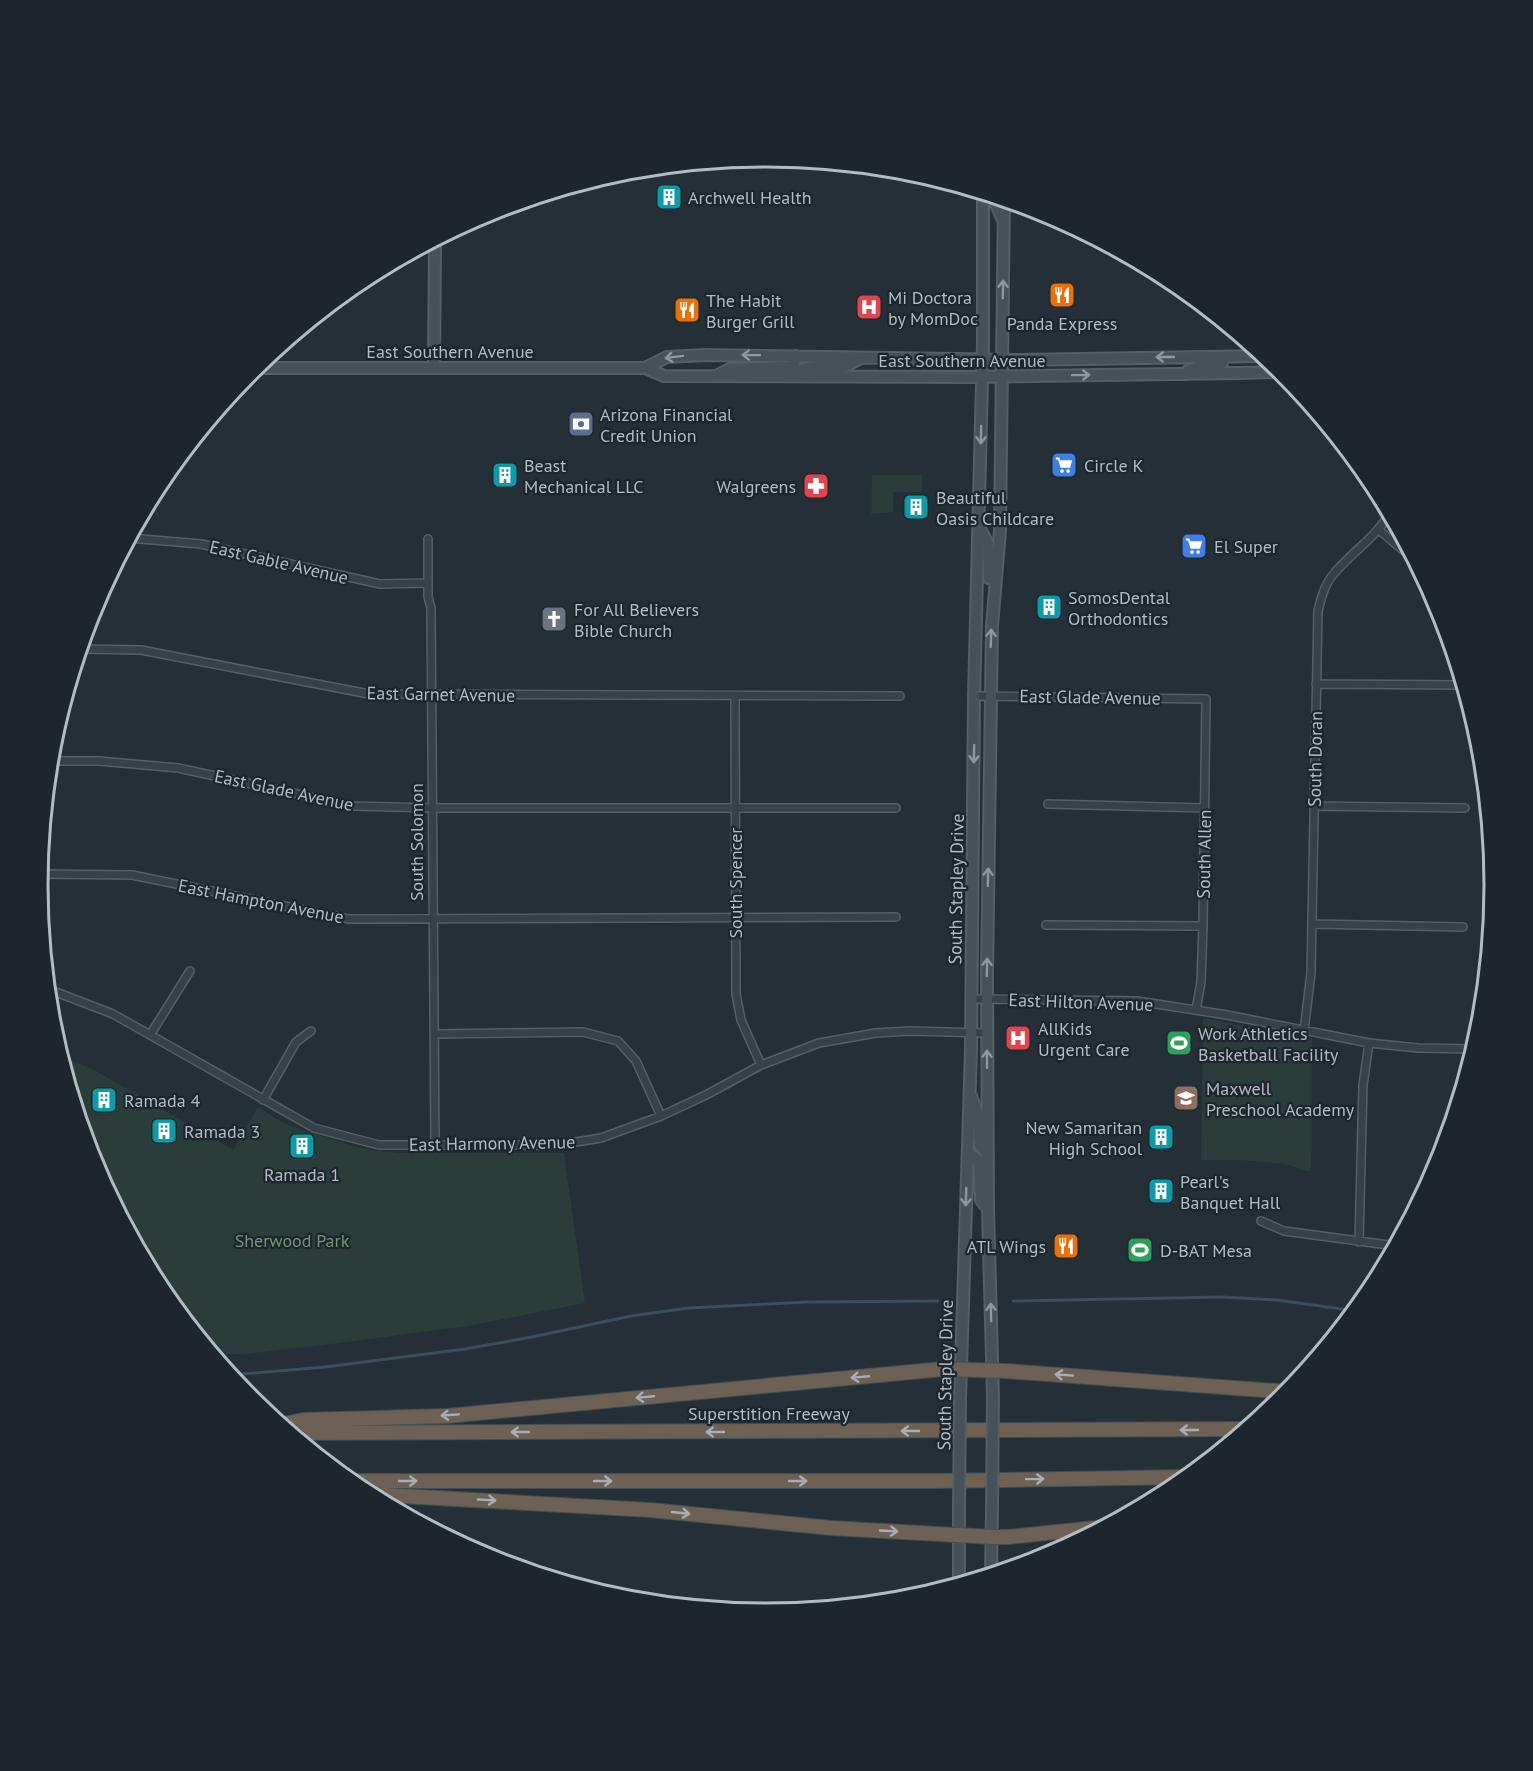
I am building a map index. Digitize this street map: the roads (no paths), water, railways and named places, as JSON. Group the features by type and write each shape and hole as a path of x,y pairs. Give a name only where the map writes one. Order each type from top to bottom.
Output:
{"highway":[{"path":"290,1423 303,1420 447,1416 960,1369 1278,1391"},
{"name":"Superstition Freeway","path":"301,1433 1236,1429"},
{"path":"364,1481 934,1481 1174,1477"},
{"path":"386,1495 650,1510 831,1528 992,1537 1086,1529"}],"main road":[{"name":"South Stapley Drive","path":"959,1578 960,1369 971,1033 974,696 983,358 983,201"},
{"path":"996,205 1003,220"},
{"name":"South Stapley Drive","path":"991,1568 993,1371 988,1209 987,1033 990,696 995,580 1000,531 1004,208"},
{"path":"434,368 435,248"},
{"name":"East Southern Avenue","path":"645,368 667,357 705,355 1002,359 1253,357"},
{"path":"714,376 730,369 790,368 796,356"},
{"path":"796,376 800,371 809,368 845,367 862,357"},
{"path":"1188,374 1188,371 1193,368 1234,362 1245,357"},
{"name":"East Southern Avenue","path":"268,368 645,368 664,376 982,377 1270,372"},
{"path":"980,529 988,543 989,578 995,580"},
{"path":"969,1093 978,1116 980,1145 988,1154"},
{"path":"968,1153 979,1161 981,1200 988,1209"}],"street":[{"name":"South Doran","path":"1304,1031 1311,973 1316,624 1324,590 1331,577 1379,530 1385,520"},
{"path":"1379,530 1400,548"},
{"name":"East Gable Avenue","path":"137,539 201,544 380,584 428,583"},
{"name":"South Solomon","path":"428,539 428,583 431,608 435,1145"},
{"name":"East Garnet Avenue","path":"88,649 141,650 369,694 900,696"},
{"path":"1316,684 1456,685"},
{"name":"South Spencer","path":"735,696 735,970 741,1020 761,1065"},
{"name":"East Glade Avenue","path":"974,696 1206,699"},
{"name":"South Allen","path":"1196,1010 1201,982 1203,926 1206,699"},
{"name":"East Glade Avenue","path":"59,761 99,761 178,768 353,806 896,808"},
{"path":"1048,804 1204,808"},
{"path":"1314,806 1465,808"},
{"name":"East Hampton Avenue","path":"49,874 132,875 349,919 896,917"},
{"path":"1312,924 1463,927"},
{"path":"1046,925 1203,926"},
{"path":"150,1035 190,971"},
{"name":"East Harmony Avenue","path":"56,992 113,1014 314,1128 379,1145 563,1144 602,1138 661,1116 761,1065 819,1043 848,1037 910,1031 987,1033"},
{"name":"East Hilton Avenue","path":"971,999 1137,1001 1369,1043 1418,1048 1466,1049"},
{"path":"263,1100 296,1041 311,1031"},
{"path":"435,1034 583,1032 618,1041 636,1060 661,1116"},
{"path":"1359,1242 1363,1085 1369,1043"},
{"path":"1261,1221 1284,1231 1389,1245"}],"waterway":[{"path":"1013,1301 1222,1297 1277,1300 1346,1310"},
{"path":"240,1374 325,1367 465,1349 631,1316 688,1308 808,1302 938,1301"}],"place":[{"name":"Archwell Health","path":"669,197"},
{"name":"Panda Express","path":"1062,295"},
{"name":"Mi Doctora by MomDoc","path":"869,307"},
{"name":"The Habit Burger Grill","path":"687,310"},
{"name":"Arizona Financial Credit Union","path":"581,424"},
{"name":"Circle K","path":"1064,465"},
{"name":"Beast Mechanical LLC","path":"505,475"},
{"name":"Walgreens","path":"816,486"},
{"name":"Beautiful Oasis Childcare","path":"916,507"},
{"name":"El Super","path":"1194,546"},
{"name":"SomosDental Orthodontics","path":"1049,607"},
{"name":"For All Believers Bible Church","path":"554,619"},
{"name":"AllKids Urgent Care","path":"1018,1038"},
{"name":"Work Athletics Basketball Facility","path":"1179,1043"},
{"name":"Maxwell Preschool Academy","path":"1186,1098"},
{"name":"Ramada 4","path":"104,1100"},
{"name":"Ramada 3","path":"164,1131"},
{"name":"New Samaritan High School","path":"1161,1137"},
{"name":"Ramada 1","path":"302,1146"},
{"name":"Pearl's Banquet Hall","path":"1161,1191"},
{"name":"ATL Wings","path":"1066,1246"},
{"name":"D-BAT Mesa","path":"1140,1250"}],"park label":[{"name":"Sherwood Park","path":"292,1240"}]}
